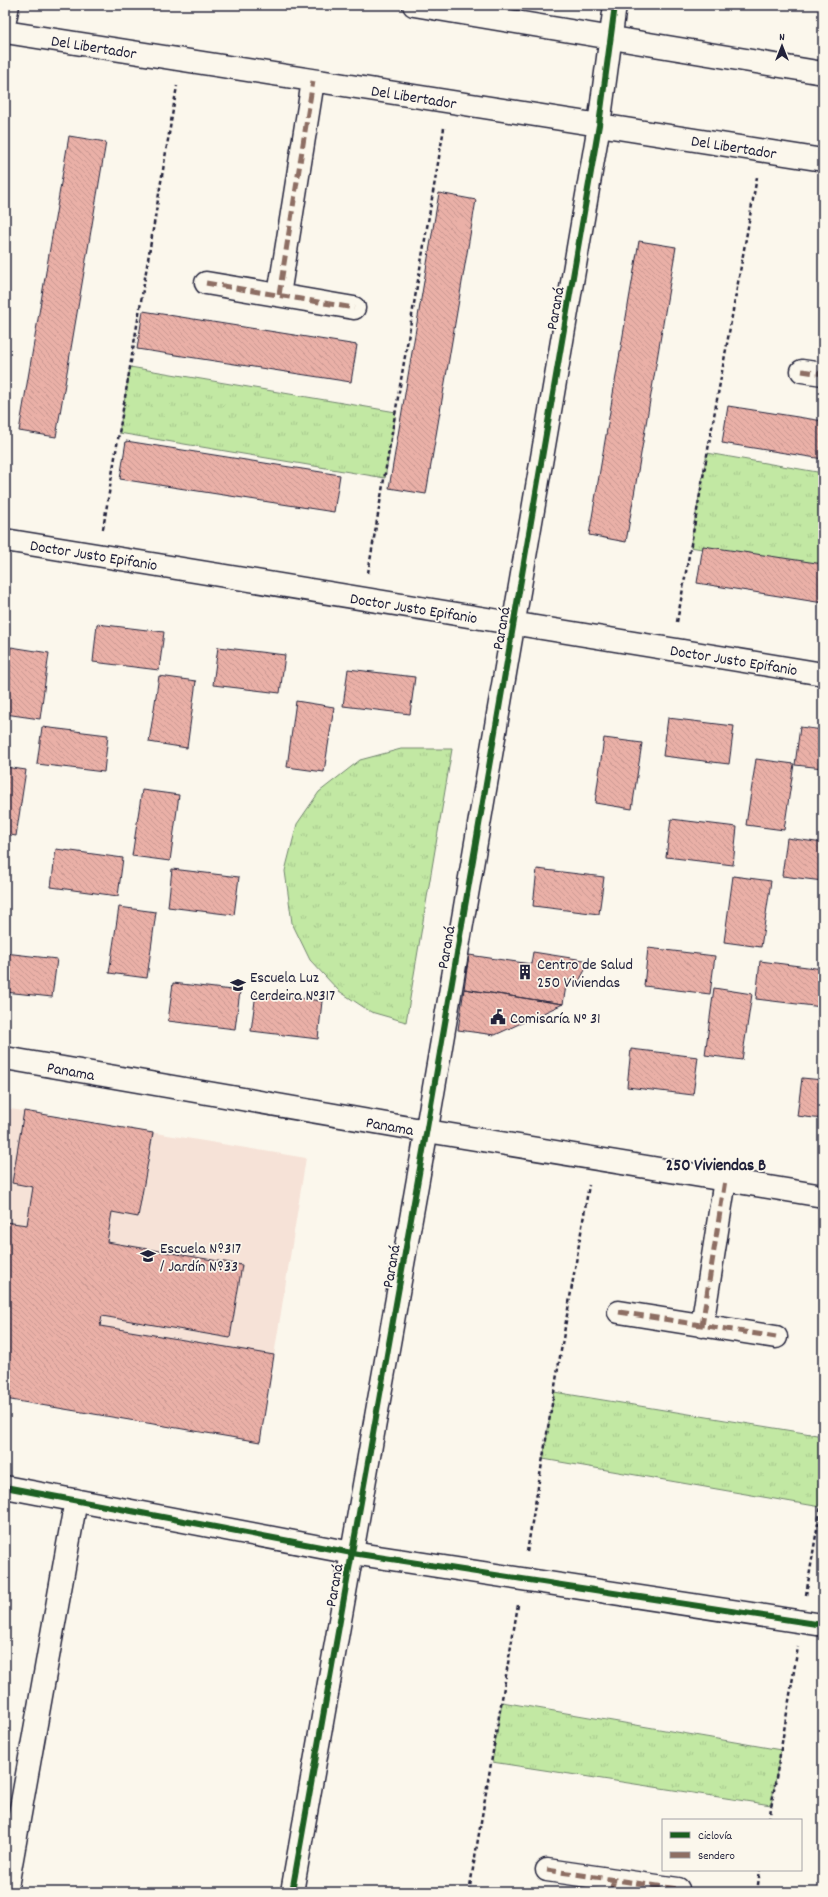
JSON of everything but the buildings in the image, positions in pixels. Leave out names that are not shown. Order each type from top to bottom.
[{"type":"street","points":[[5,20],[8,5]]},
{"type":"street","points":[[414,5],[610,39],[823,73]]},
{"type":"street","name":"Paraná","points":[[292,1892],[427,1131],[514,623],[599,125],[615,5]]},
{"type":"street","name":"Del Libertador","points":[[5,32],[823,160]]},
{"type":"street","points":[[279,295],[313,81]]},
{"type":"street","points":[[206,283],[354,308]]},
{"type":"street","name":"Doctor Justo Epifanio","points":[[5,540],[823,674]]},
{"type":"street","name":"Panama","points":[[5,1058],[427,1131],[823,1196]]},
{"type":"street","points":[[702,1326],[726,1180]]},
{"type":"street","points":[[619,1312],[776,1337]]},
{"type":"street","points":[[5,1487],[352,1554],[813,1623]]},
{"type":"street","points":[[6,1892],[76,1500]]},
{"type":"street","points":[[547,1870],[612,1886],[678,1889]]},
{"type":"path","points":[[99,555],[181,60]]},
{"type":"path","points":[[364,599],[449,102]]},
{"type":"path","points":[[672,649],[761,150]]},
{"type":"path","points":[[469,1892],[593,1158]]},
{"type":"path","points":[[768,1819],[813,1623],[823,1493]]},
{"type":"path","points":[[757,1892],[760,1871]]},
{"type":"shaded area","name":"Escuela Nº317 / Jardín Nº33","points":[[5,1108],[306,1158],[260,1442],[5,1399]]},
{"type":"green space","points":[[130,367],[396,412],[385,478],[119,433]]},
{"type":"green space","points":[[707,453],[823,473],[823,569],[690,547]]},
{"type":"green space","points":[[401,749],[452,749],[406,1022],[371,1012],[339,991],[310,960],[292,923],[285,871],[297,824],[319,792],[360,760]]},
{"type":"green space","points":[[554,1392],[823,1436],[823,1493],[821,1507],[543,1459]]},
{"type":"green space","points":[[502,1702],[781,1750],[771,1805],[492,1762]]},
{"type":"marked path","points":[[279,295],[313,81]]},
{"type":"marked path","points":[[206,283],[354,308]]},
{"type":"marked path","points":[[802,371],[823,374]]},
{"type":"marked path","points":[[702,1326],[725,1180]]},
{"type":"marked path","points":[[619,1312],[776,1337]]},
{"type":"marked path","points":[[547,1870],[678,1889]]},
{"type":"marked path","points":[[611,1892],[614,1879]]},
{"type":"cycle path","points":[[292,1892],[426,1134],[599,125],[615,5]]},
{"type":"cycle path","points":[[5,1487],[352,1553],[823,1625]]},
{"type":"place","name":"Centro de Salud 250 Viviendas","points":[[525,972]]},
{"type":"place","name":"Escuela Luz Cerdeira N°317","points":[[238,985]]},
{"type":"place","name":"Comisaría N° 31","points":[[498,1017]]},
{"type":"place","name":"Escuela Nº317 / Jardín Nº33","points":[[148,1256]]},
{"type":"district","name":"250 Viviendas B","points":[[716,1164]]}]
